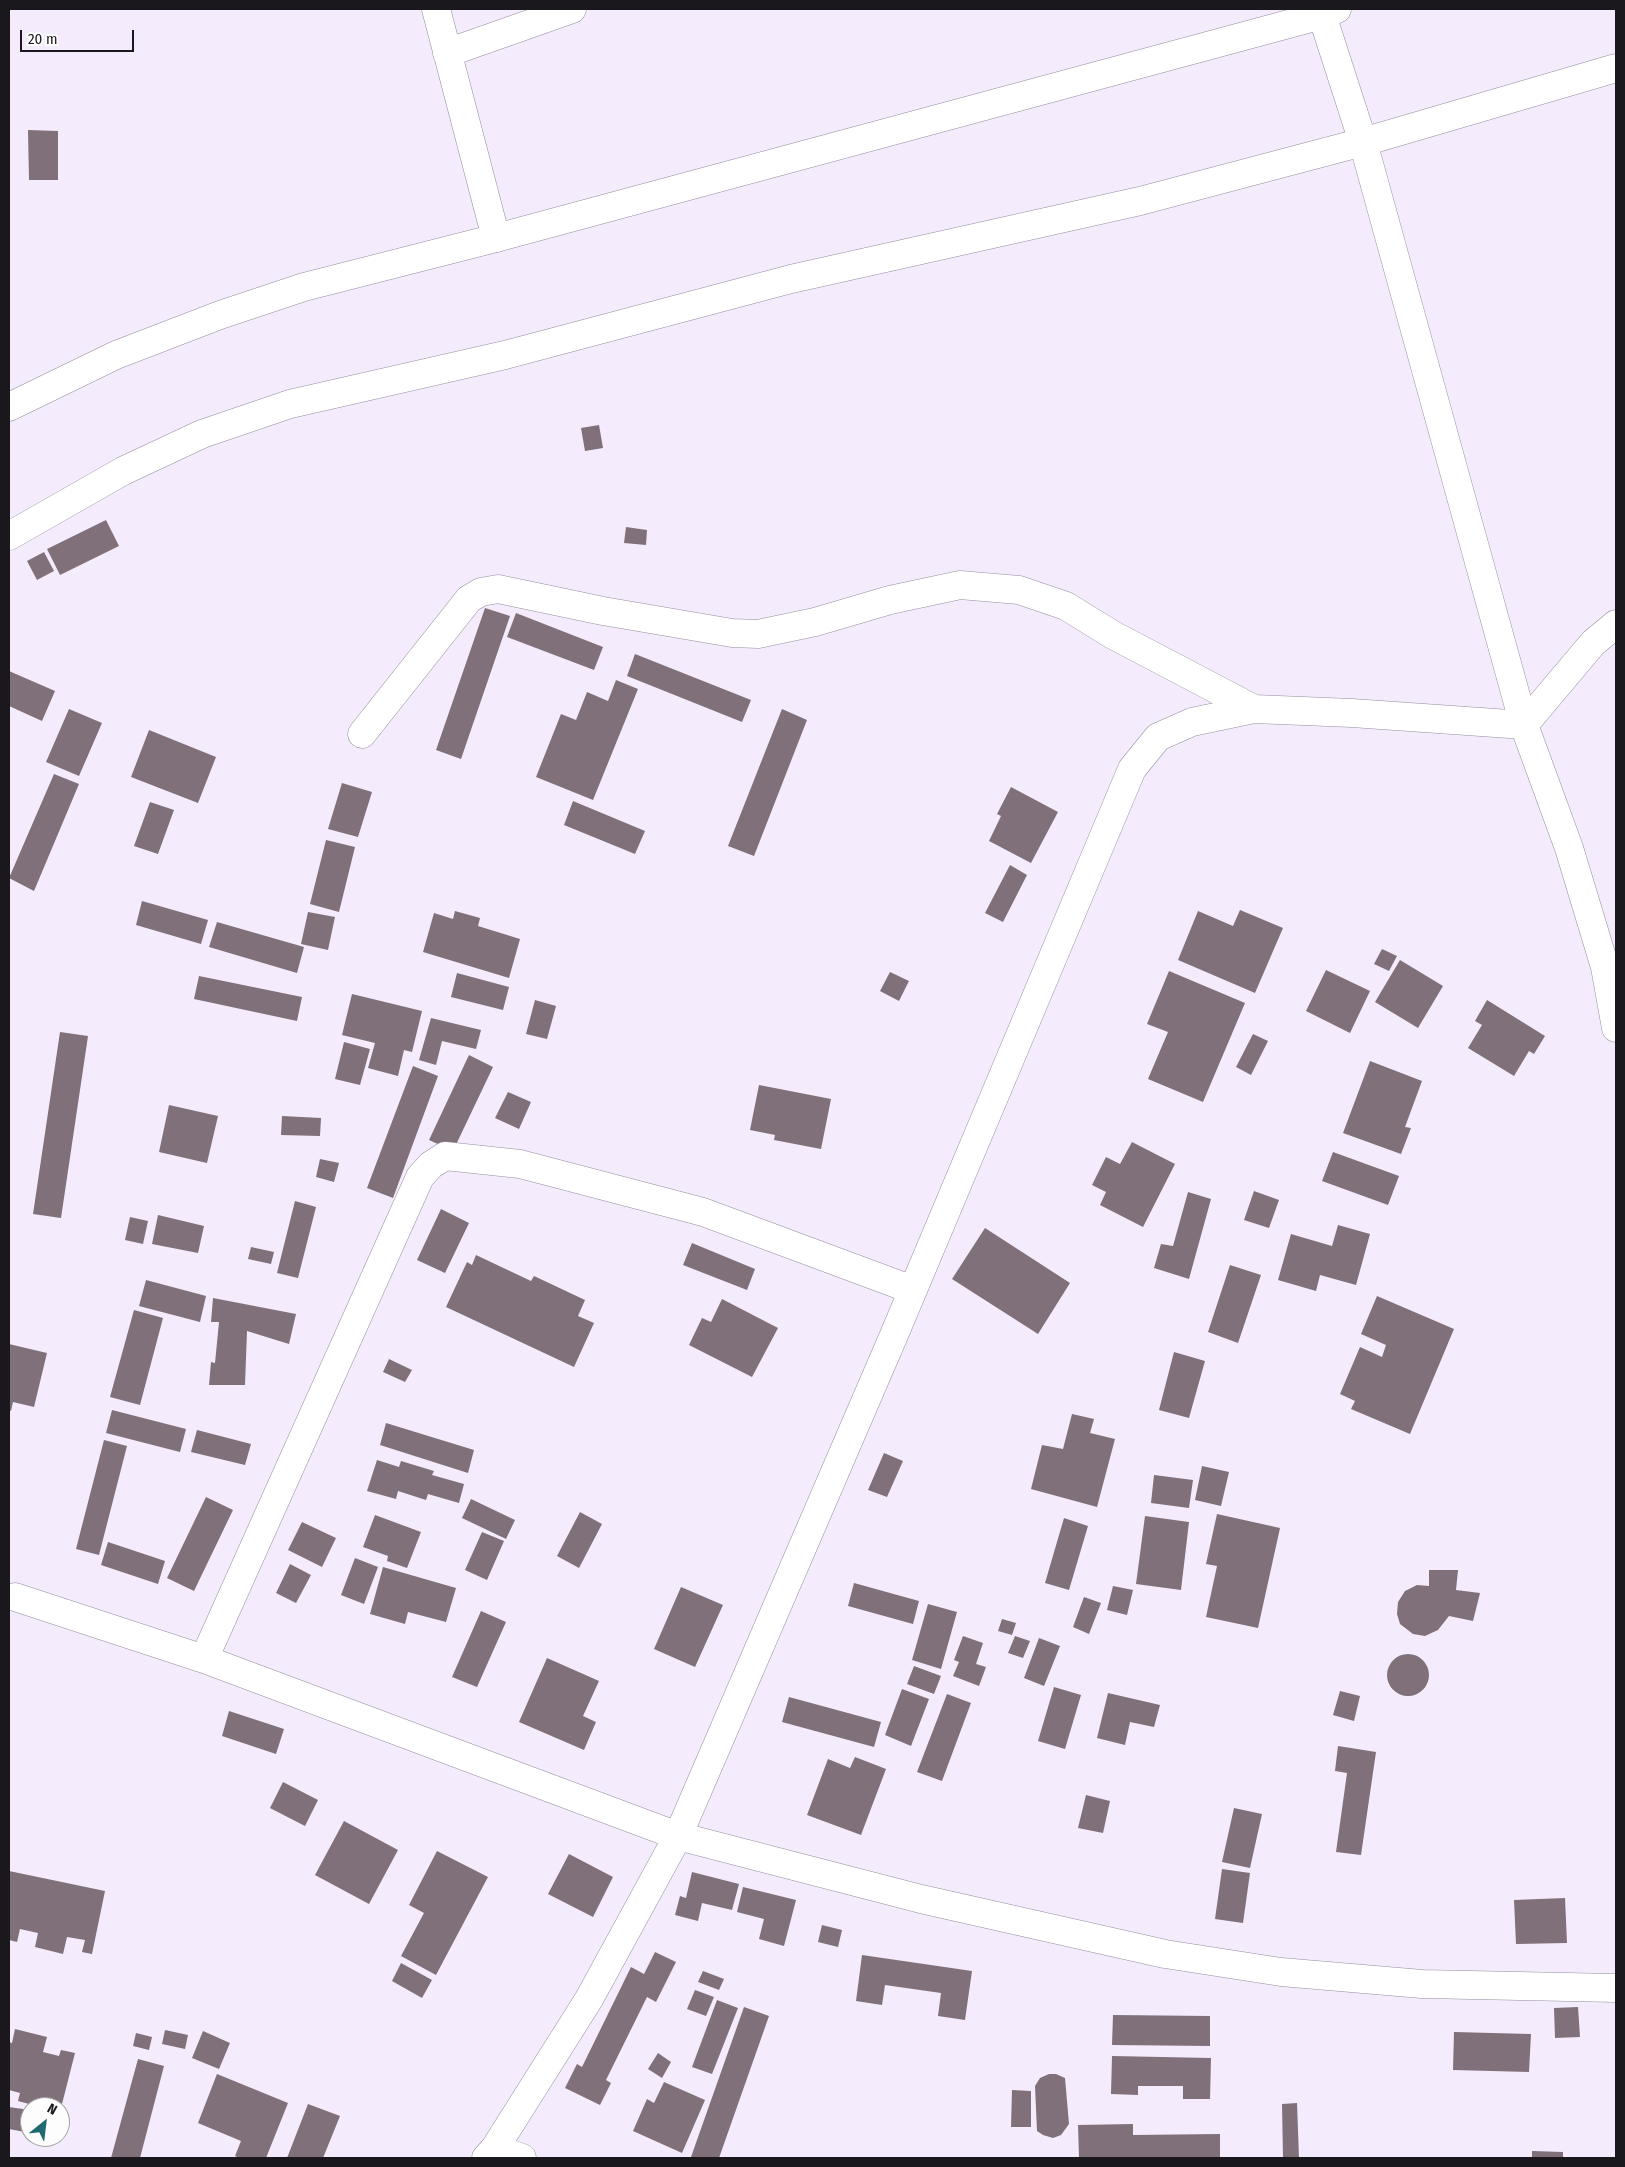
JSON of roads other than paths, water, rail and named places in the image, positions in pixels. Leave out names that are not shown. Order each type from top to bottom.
[{"type":"street","points":[[436,9],[496,238]]},
{"type":"street","points":[[447,53],[572,9]]},
{"type":"street","points":[[9,407],[116,355],[220,315],[304,287],[496,238],[1329,12],[1524,725],[1611,968],[1616,1028]]},
{"type":"street","points":[[9,536],[123,471],[202,434],[290,404],[505,355],[791,279],[1140,201],[1363,142],[1616,68]]},
{"type":"street","points":[[362,734],[469,599],[481,592],[498,589],[603,611],[732,633],[758,634],[816,622],[890,600],[960,585],[1019,590],[1066,606],[1113,635],[1254,709]]},
{"type":"street","points":[[522,2158],[491,2153],[589,1999],[678,1836],[913,1290],[1132,769],[1158,737],[1192,722],[1254,709],[1352,712],[1524,725],[1605,647],[1616,624]]},
{"type":"street","points":[[204,1660],[420,1176],[431,1165],[445,1156],[520,1164],[703,1212],[913,1290]]},
{"type":"street","points":[[14,1597],[204,1660],[678,1836],[921,1899],[1165,1954],[1281,1972],[1422,1984],[1616,1988]]}]
